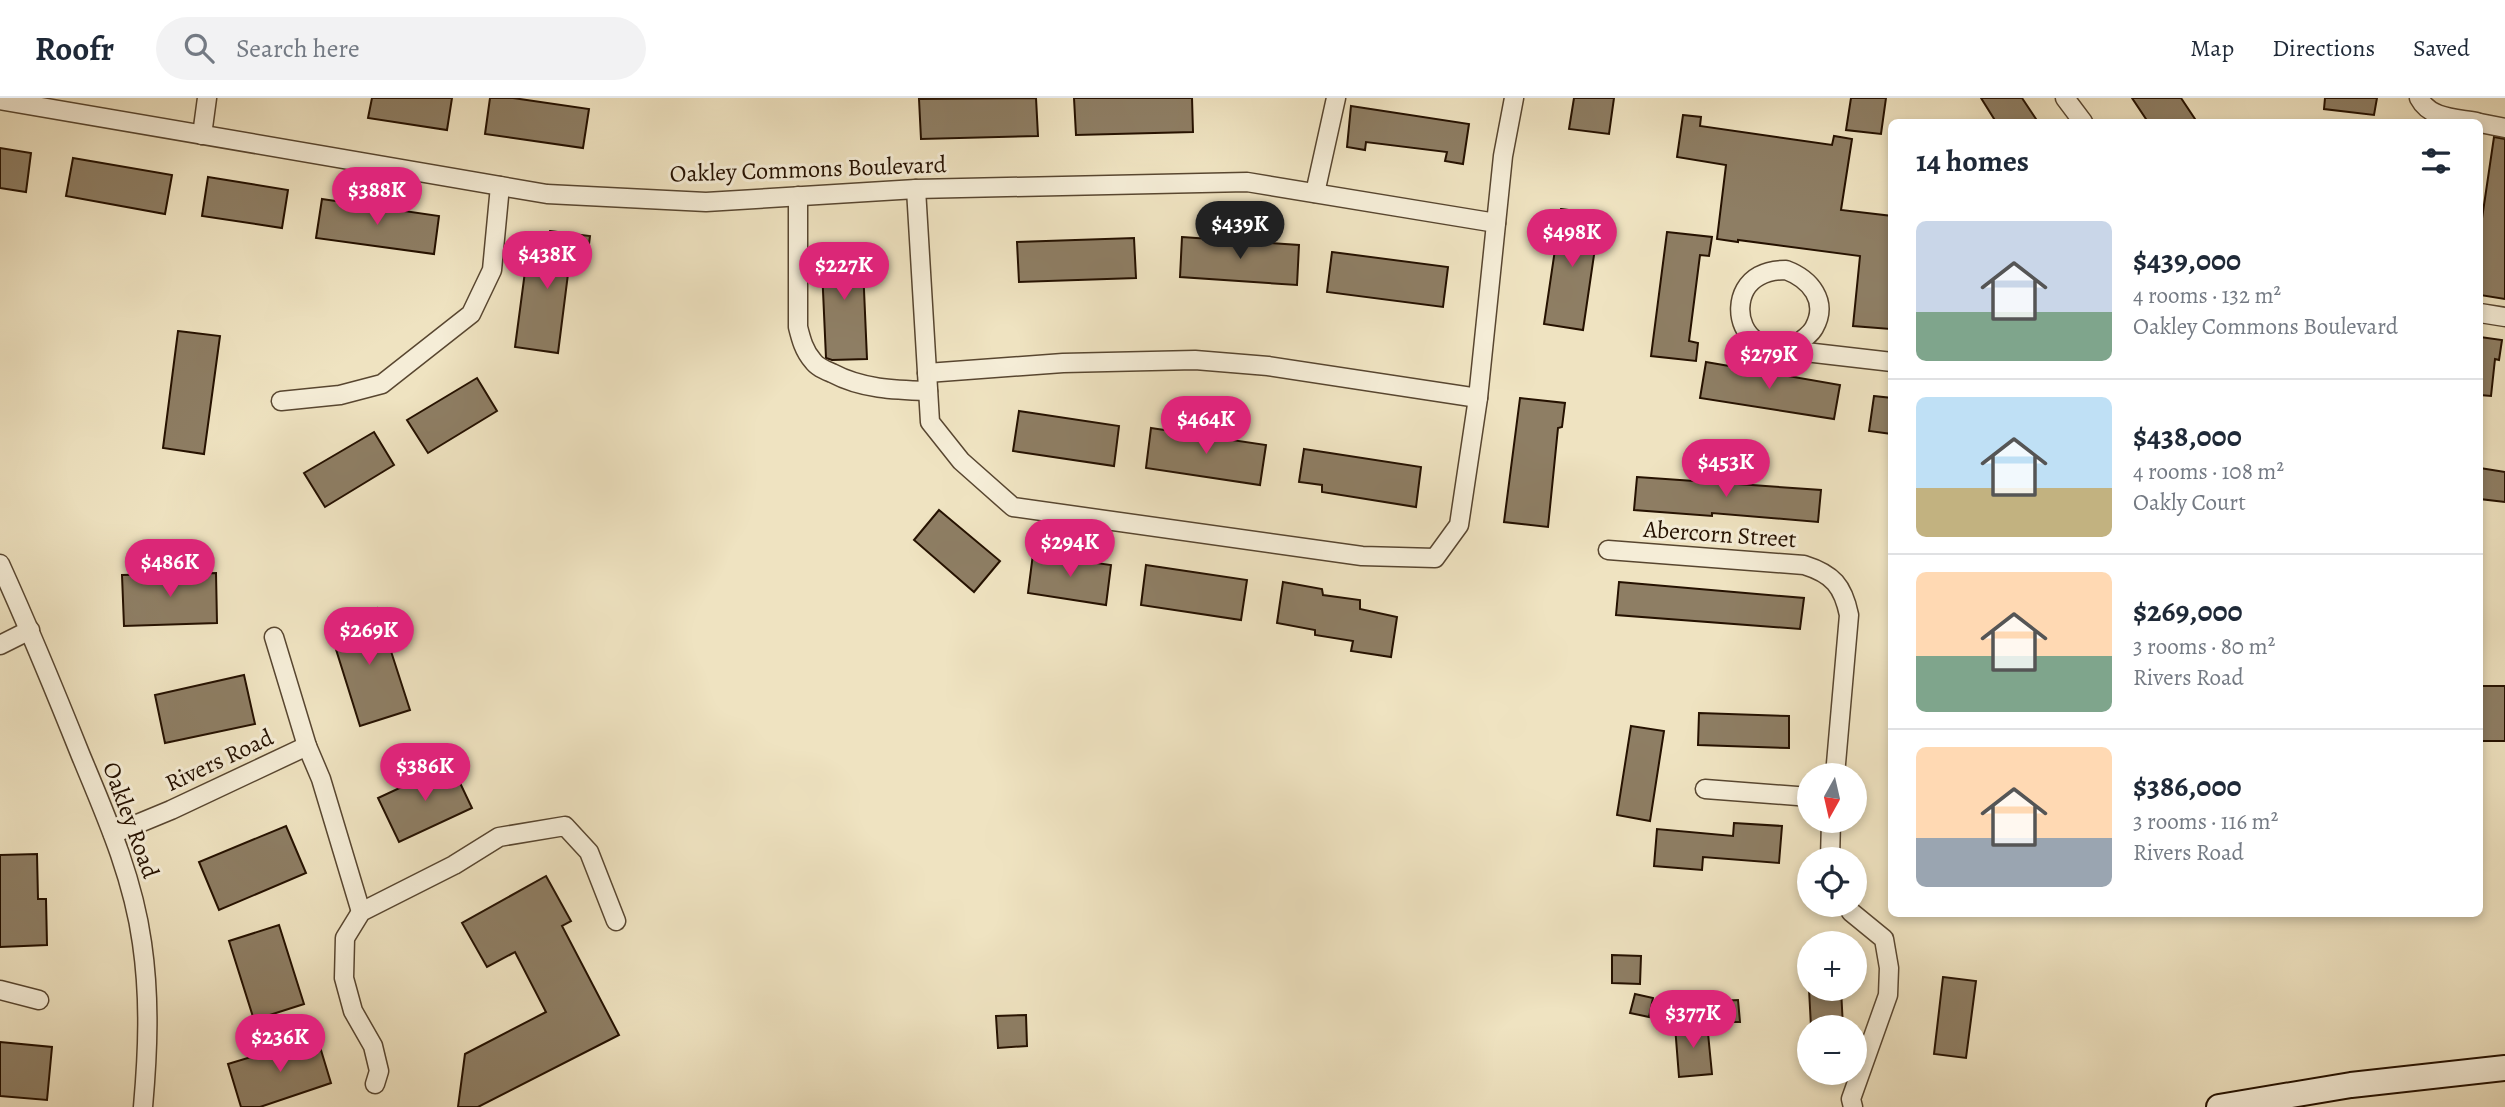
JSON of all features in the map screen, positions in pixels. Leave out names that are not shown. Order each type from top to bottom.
[{"type":"street","points":[[202,135],[207,98]]},
{"type":"street","points":[[1315,193],[1336,98]]},
{"type":"street","points":[[916,189],[930,422],[961,461],[1013,506],[1362,556],[1435,558],[1458,525],[1478,398],[1503,156],[1514,98]]},
{"type":"street","points":[[2065,98],[2081,119]]},
{"type":"street","points":[[2419,98],[2424,108],[2435,114],[2459,119]]},
{"type":"street","name":"Oakley Commons Boulevard","points":[[0,100],[547,194],[706,202],[916,189],[1247,182],[1496,223]]},
{"type":"street","points":[[2483,124],[2505,128]]},
{"type":"street","points":[[281,401],[341,395],[382,384],[471,314],[492,270],[500,186]]},
{"type":"street","points":[[798,196],[798,327],[803,346],[815,364],[837,376],[864,385],[886,389],[1063,363],[1195,360],[1268,366],[1478,398]]},
{"type":"street","points":[[1788,350],[1813,330],[1818,316],[1818,300],[1812,286],[1801,276],[1786,270],[1771,271],[1756,277],[1746,288],[1740,303],[1740,318],[1746,332],[1758,343],[1788,350],[1888,362]]},
{"type":"street","points":[[2483,313],[2505,317]]},
{"type":"street","name":"Abercorn Street","points":[[1608,550],[1804,565],[1821,570],[1835,580],[1845,596],[1849,615],[1836,763]]},
{"type":"street","name":"Oakley Road","points":[[0,565],[30,630],[113,834],[130,888],[142,940],[148,991],[149,1046],[143,1107]]},
{"type":"street","points":[[0,645],[30,630]]},
{"type":"street","points":[[274,637],[361,912]]},
{"type":"street","name":"Rivers Road","points":[[113,834],[171,810],[307,746]]},
{"type":"street","points":[[1705,789],[1797,796]]},
{"type":"street","points":[[375,1084],[379,1071],[373,1046],[352,1011],[344,978],[345,938],[361,912],[454,865],[499,837],[565,826],[589,852],[616,921]]},
{"type":"street","points":[[1853,1107],[1851,1099],[1888,995],[1889,968],[1884,939],[1857,917]]},
{"type":"street","points":[[0,990],[39,1000]]},
{"type":"street","points":[[2219,1107],[2351,1085],[2505,1068]]},
{"type":"building","points":[[372,98],[452,98],[447,130],[368,118]]},
{"type":"building","points":[[490,98],[513,98],[589,109],[583,148],[485,134]]},
{"type":"building","points":[[1036,98],[1038,136],[921,139],[919,99]]},
{"type":"building","points":[[1074,98],[1192,98],[1193,132],[1076,135]]},
{"type":"building","points":[[1574,98],[1614,98],[1609,134],[1569,129]]},
{"type":"building","points":[[1851,98],[1886,98],[1881,134],[1846,130]]},
{"type":"building","points":[[1981,98],[2022,98],[2036,119],[1994,119]]},
{"type":"building","points":[[2132,98],[2181,98],[2195,119],[2146,119]]},
{"type":"building","points":[[2325,98],[2377,98],[2374,115],[2324,109]]},
{"type":"building","points":[[1351,106],[1469,124],[1463,164],[1445,161],[1447,152],[1366,142],[1365,150],[1347,147]]},
{"type":"building","points":[[1683,115],[1701,117],[1700,126],[1832,145],[1834,136],[1852,139],[1841,210],[1888,216],[1888,329],[1853,326],[1860,256],[1717,239],[1726,165],[1677,157]]},
{"type":"building","points":[[2494,137],[2505,139],[2505,299],[2483,295],[2483,212]]},
{"type":"building","points":[[0,148],[31,153],[26,192],[0,188]]},
{"type":"building","points":[[73,158],[172,175],[165,214],[66,196]]},
{"type":"building","points":[[208,177],[288,190],[282,228],[202,216]]},
{"type":"building","points":[[322,199],[439,216],[434,254],[316,238]]},
{"type":"building","points":[[1561,209],[1600,214],[1583,330],[1544,324]]},
{"type":"building","points":[[550,231],[590,236],[587,260],[570,258],[558,353],[515,347],[528,249],[547,251]]},
{"type":"building","points":[[1667,232],[1712,237],[1709,256],[1700,255],[1689,341],[1698,343],[1696,361],[1651,356]]},
{"type":"building","points":[[1182,237],[1299,245],[1297,285],[1180,277]]},
{"type":"building","points":[[1134,238],[1136,278],[1019,282],[1017,242]]},
{"type":"building","points":[[862,244],[867,359],[832,360],[826,358],[821,246]]},
{"type":"building","points":[[1332,252],[1448,267],[1443,307],[1327,292]]},
{"type":"building","points":[[178,331],[220,336],[204,454],[163,448]]},
{"type":"building","points":[[2483,337],[2502,340],[2499,360],[2495,359],[2491,396],[2483,395]]},
{"type":"building","points":[[1706,362],[1840,385],[1834,419],[1700,398]]},
{"type":"building","points":[[477,378],[497,411],[428,453],[407,420]]},
{"type":"building","points":[[1874,396],[1888,398],[1888,433],[1869,431]]},
{"type":"building","points":[[1520,398],[1565,403],[1562,427],[1558,428],[1548,527],[1504,522]]},
{"type":"building","points":[[1019,411],[1119,426],[1114,466],[1013,451]]},
{"type":"building","points":[[1151,428],[1266,445],[1260,485],[1146,468]]},
{"type":"building","points":[[374,432],[394,465],[325,507],[304,473]]},
{"type":"building","points":[[1304,449],[1421,467],[1416,507],[1322,492],[1322,485],[1299,482]]},
{"type":"building","points":[[2483,468],[2505,472],[2505,502],[2483,499]]},
{"type":"building","points":[[1637,477],[1821,490],[1818,522],[1634,510]]},
{"type":"building","points":[[939,510],[1000,561],[974,592],[914,540]]},
{"type":"building","points":[[1033,554],[1111,565],[1106,605],[1028,593]]},
{"type":"building","points":[[1146,565],[1247,580],[1241,620],[1141,605]]},
{"type":"building","points":[[216,573],[217,623],[124,626],[122,575]]},
{"type":"building","points":[[1283,582],[1322,589],[1323,595],[1360,600],[1360,609],[1397,617],[1391,657],[1351,651],[1353,641],[1315,635],[1315,630],[1277,623]]},
{"type":"building","points":[[1619,582],[1804,598],[1800,629],[1616,615]]},
{"type":"building","points":[[377,608],[410,710],[360,726],[328,624]]},
{"type":"building","points":[[244,675],[255,724],[165,743],[155,695]]},
{"type":"building","points":[[2483,686],[2505,686],[2505,741],[2483,741]]},
{"type":"building","points":[[1699,713],[1789,716],[1789,748],[1698,745]]},
{"type":"building","points":[[1631,726],[1664,731],[1650,821],[1617,815]]},
{"type":"building","points":[[451,764],[472,808],[399,842],[378,798]]},
{"type":"building","points":[[1734,823],[1782,826],[1779,863],[1703,857],[1702,870],[1654,866],[1657,829],[1733,836]]},
{"type":"building","points":[[286,826],[306,873],[219,910],[199,862]]},
{"type":"building","points":[[37,854],[38,899],[46,899],[47,945],[0,947],[0,855]]},
{"type":"building","points":[[546,876],[571,921],[562,926],[619,1035],[478,1107],[458,1107],[465,1054],[546,1012],[515,952],[487,967],[462,923]]},
{"type":"building","points":[[279,925],[304,1004],[254,1020],[229,941]]},
{"type":"building","points":[[1612,955],[1641,956],[1640,984],[1612,983]]},
{"type":"building","points":[[1943,977],[1976,981],[1966,1058],[1934,1054]]},
{"type":"building","points":[[1635,994],[1653,998],[1649,1017],[1630,1013]]},
{"type":"building","points":[[1738,1000],[1740,1022],[1718,1022],[1716,1001]]},
{"type":"building","points":[[1810,1001],[1842,1001],[1842,1015],[1810,1015]]},
{"type":"building","points":[[1026,1015],[1027,1046],[998,1048],[996,1016]]},
{"type":"building","points":[[1707,1023],[1712,1074],[1679,1077],[1675,1026]]},
{"type":"building","points":[[317,1037],[331,1083],[260,1107],[241,1107],[228,1064]]},
{"type":"building","points":[[0,1042],[52,1047],[47,1100],[0,1096]]}]
